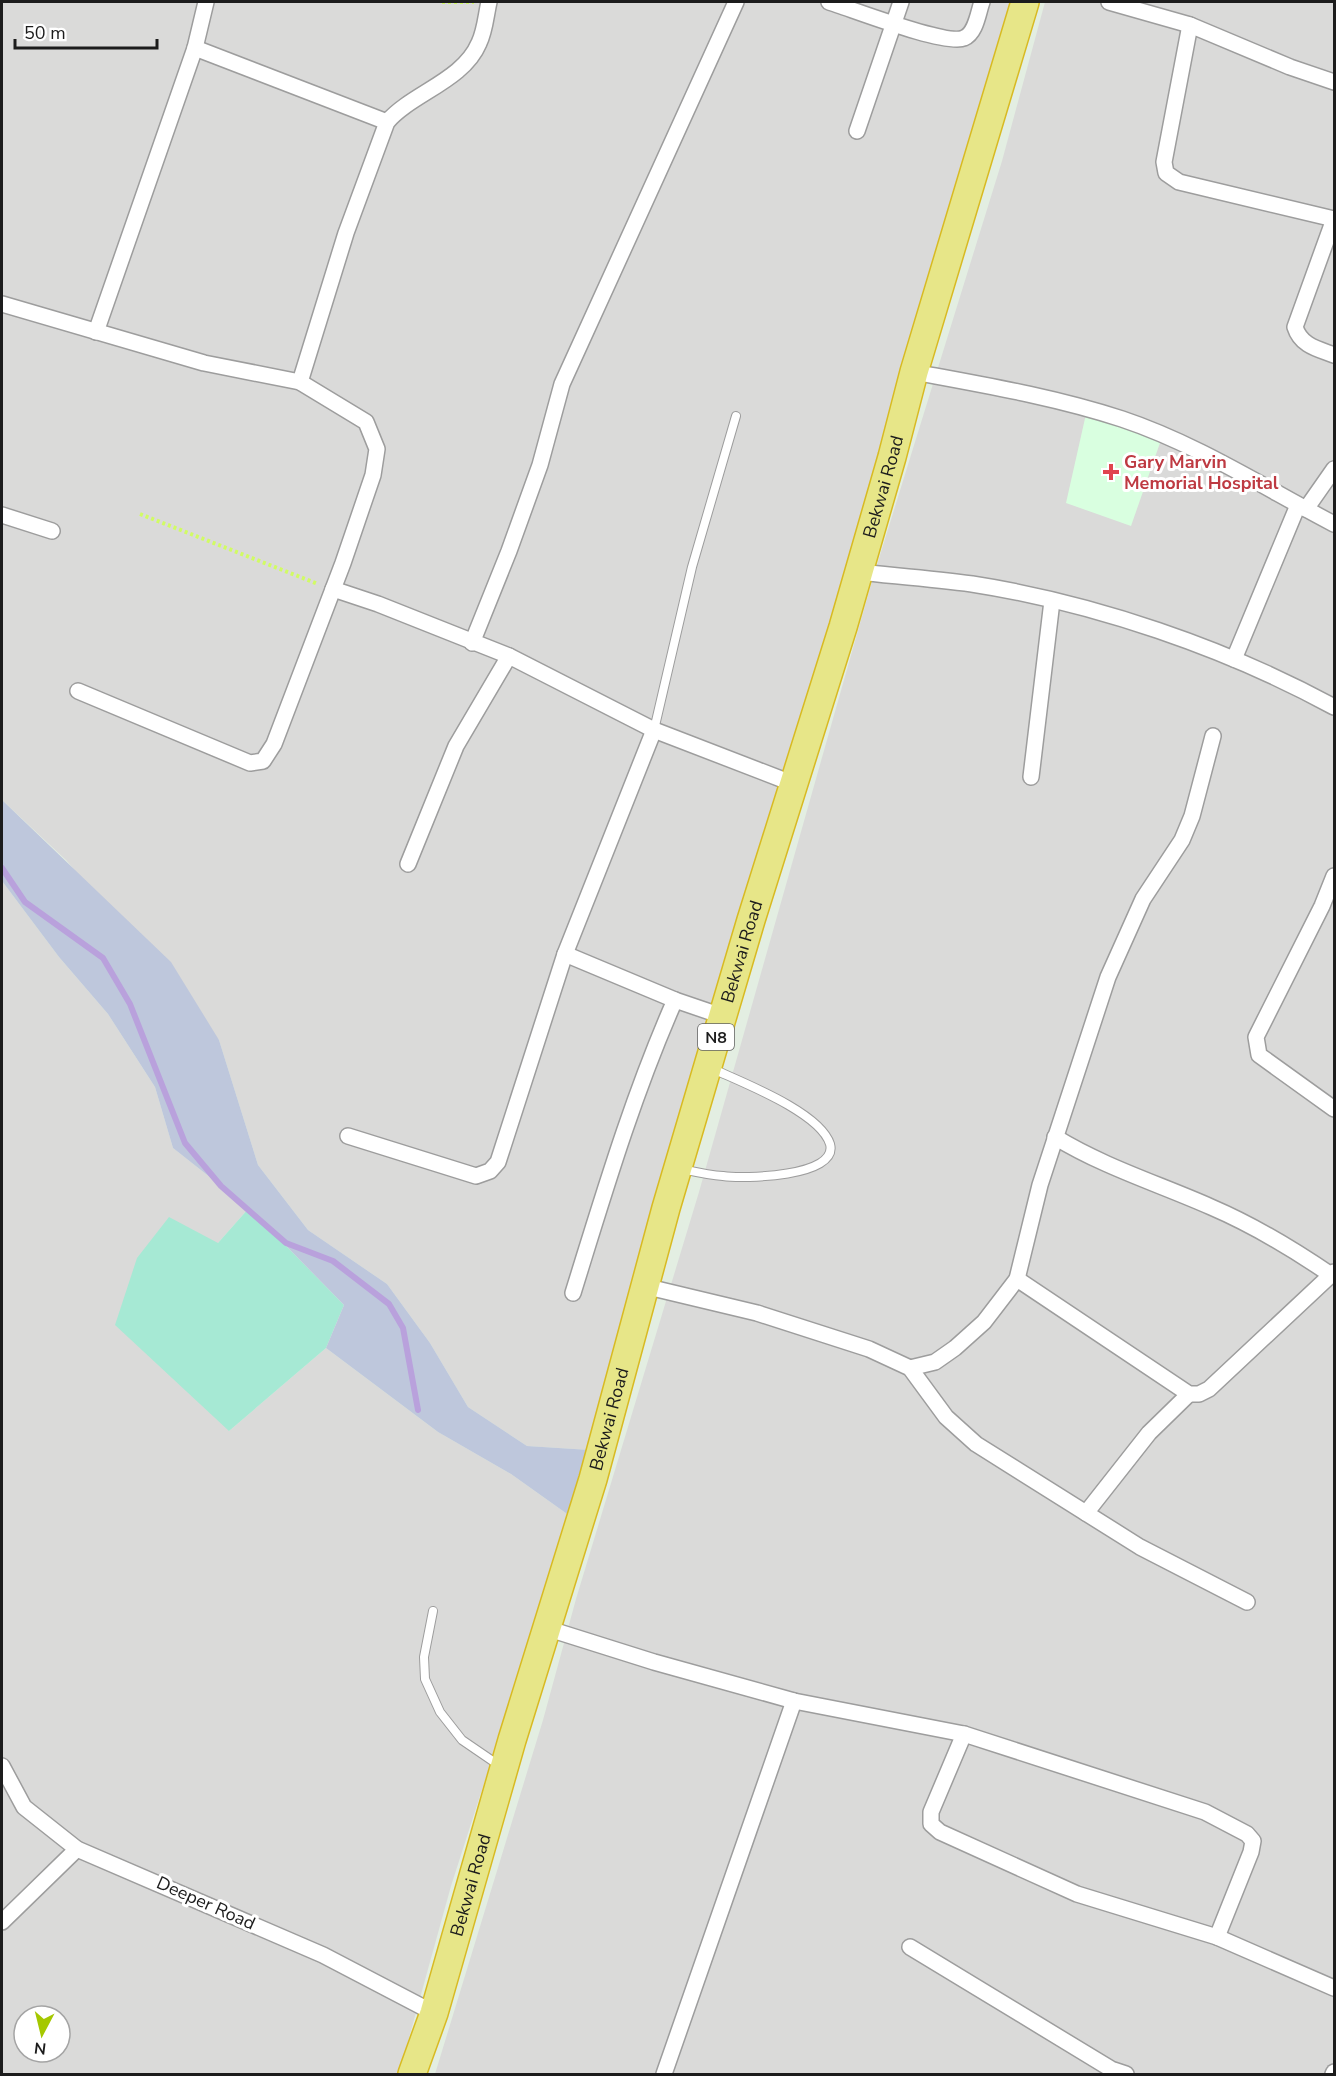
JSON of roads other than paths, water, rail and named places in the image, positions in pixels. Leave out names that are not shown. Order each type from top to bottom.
[{"type":"highway","name":"Bekwai Road","points":[[412,2074],[434,2013],[504,1768],[593,1479],[644,1286],[722,1016],[858,572],[914,372],[1025,2]]},
{"type":"street","points":[[96,332],[195,48],[206,2]]},
{"type":"street","points":[[300,382],[346,233],[387,122],[398,109],[466,63],[479,43],[489,2]]},
{"type":"street","points":[[472,643],[540,465],[562,384],[736,2]]},
{"type":"street","points":[[829,2],[893,24],[950,39],[963,39],[972,33],[982,2]]},
{"type":"street","points":[[857,131],[901,2]]},
{"type":"street","points":[[1109,2],[1190,26],[1290,67],[1335,82]]},
{"type":"street","points":[[1190,26],[1164,162],[1166,173],[1179,182],[1334,219],[1295,327],[1298,337],[1310,346],[1335,355]]},
{"type":"street","points":[[195,48],[387,122]]},
{"type":"street","points":[[2,304],[204,363],[300,382],[366,423],[377,449],[373,475],[333,589],[274,744],[263,761],[250,763],[78,691]]},
{"type":"street","points":[[914,372],[1042,397],[1123,420],[1199,451],[1335,524]]},
{"type":"street","points":[[1234,659],[1302,507],[1335,469]]},
{"type":"street","points":[[2,516],[52,531]]},
{"type":"street","points":[[858,572],[972,584],[1052,601],[1107,616],[1234,659],[1335,707]]},
{"type":"street","points":[[333,589],[378,604],[508,656],[654,730],[794,784]]},
{"type":"street","points":[[1030,777],[1052,601]]},
{"type":"street","points":[[408,864],[456,746],[508,656]]},
{"type":"street","points":[[348,1136],[476,1176],[490,1171],[498,1162],[565,954],[654,730]]},
{"type":"street","points":[[910,1368],[935,1362],[955,1348],[990,1316],[1017,1280],[1055,1137],[1107,977],[1143,899],[1182,840],[1192,816],[1213,736]]},
{"type":"street","points":[[1335,876],[1328,910],[1256,1037],[1258,1055],[1335,1109]]},
{"type":"street","points":[[565,954],[675,1000],[722,1016]]},
{"type":"street","points":[[573,1293],[626,1122],[646,1066],[675,1000]]},
{"type":"street","points":[[1017,1280],[1189,1394],[1199,1394],[1209,1389],[1333,1274],[1213,1207],[1108,1165],[1055,1137]]},
{"type":"street","points":[[644,1286],[757,1313],[869,1349],[910,1368],[946,1417],[976,1444],[1140,1546],[1246,1602]]},
{"type":"street","points":[[1086,1513],[1149,1433],[1189,1394]]},
{"type":"street","points":[[546,1628],[654,1662],[794,1701],[963,1734],[1205,1812],[1247,1834],[1253,1841],[1251,1852],[1217,1937]]},
{"type":"street","points":[[664,2074],[794,1701]]},
{"type":"street","points":[[963,1734],[931,1812],[931,1824],[940,1832],[1077,1894],[1217,1937],[1335,1988]]},
{"type":"street","name":"Deeper Road","points":[[2,1766],[24,1807],[78,1849],[323,1955],[434,2013]]},
{"type":"street","points":[[2,1922],[78,1849]]},
{"type":"street","points":[[910,1947],[1111,2069],[1126,2074]]},
{"type":"lane","points":[[654,730],[692,567],[736,416]]},
{"type":"lane","points":[[678,1169],[725,1177],[783,1174],[814,1169],[828,1156],[831,1147],[827,1138],[811,1122],[783,1101],[708,1067]]},
{"type":"lane","points":[[433,1611],[424,1657],[425,1679],[440,1712],[462,1740],[504,1768]]},
{"type":"waterway","points":[[2,868],[25,902],[103,958],[130,1004],[185,1143],[221,1186],[286,1243],[333,1261],[389,1304],[403,1328],[418,1410]]},
{"type":"place","name":"Gary Marvin Memorial Hospital","points":[[1111,472]]}]
